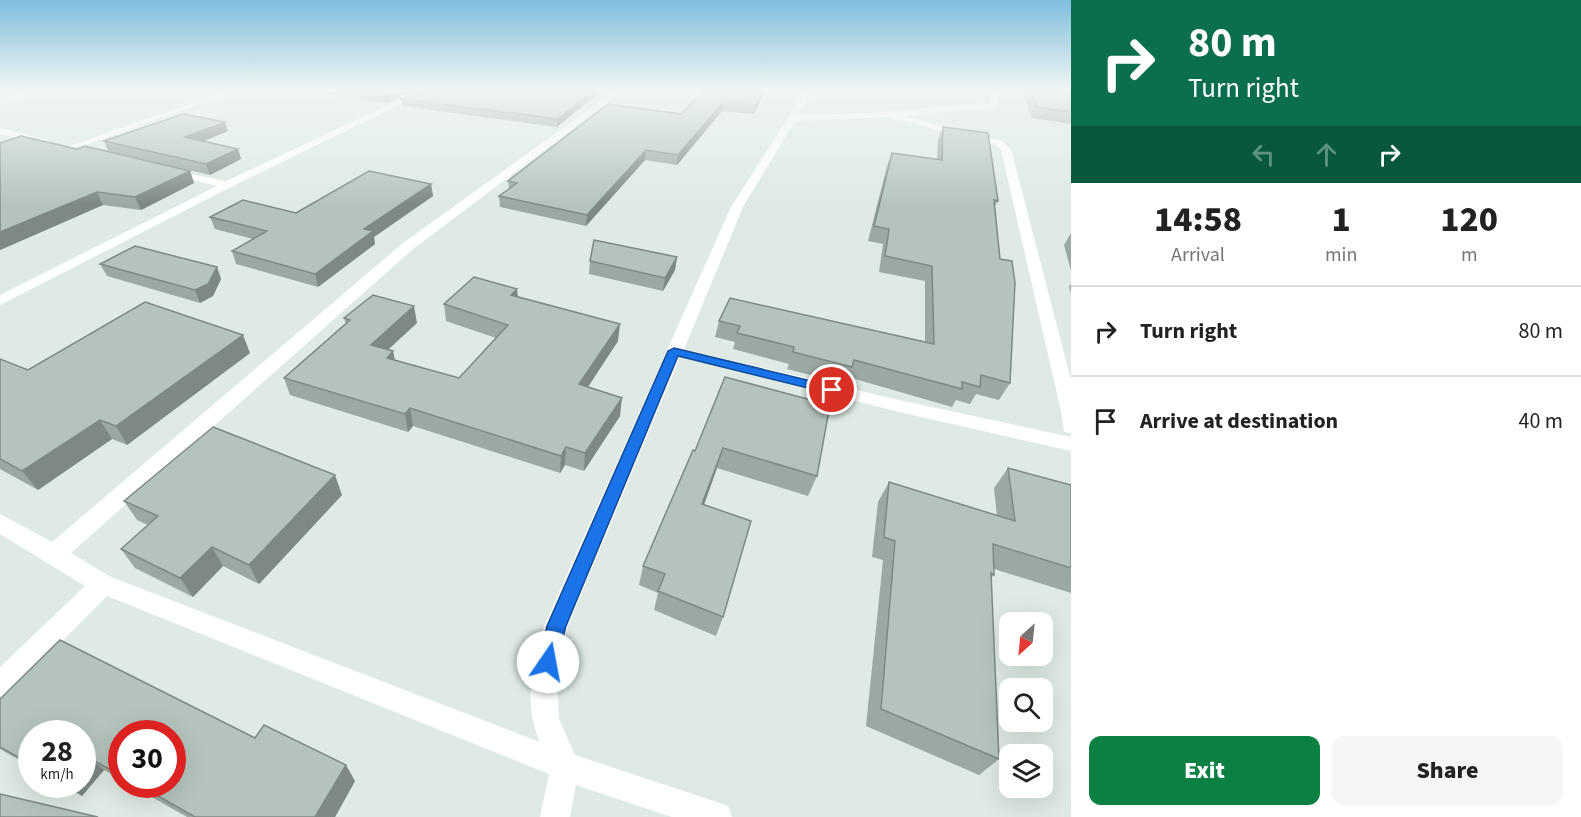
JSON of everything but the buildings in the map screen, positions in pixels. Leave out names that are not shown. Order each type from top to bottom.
[{"type":"street","points":[[69,147],[121,129]]},
{"type":"street","points":[[0,301],[227,185],[344,129]]},
{"type":"street","points":[[53,555],[408,246],[567,129]]},
{"type":"street","points":[[555,817],[565,766],[544,720],[544,680],[556,626],[737,207],[785,129]]},
{"type":"street","points":[[943,129],[999,144],[1006,150],[1070,411],[1071,427]]},
{"type":"street","points":[[0,131],[91,153]]},
{"type":"street","points":[[159,169],[227,185]]},
{"type":"street","points":[[674,351],[899,406],[1071,444]]},
{"type":"street","points":[[0,523],[103,584],[565,766],[717,817]]},
{"type":"street","points":[[0,686],[103,584]]},
{"type":"route","points":[[548,662],[556,626],[674,351],[832,390]]}]
